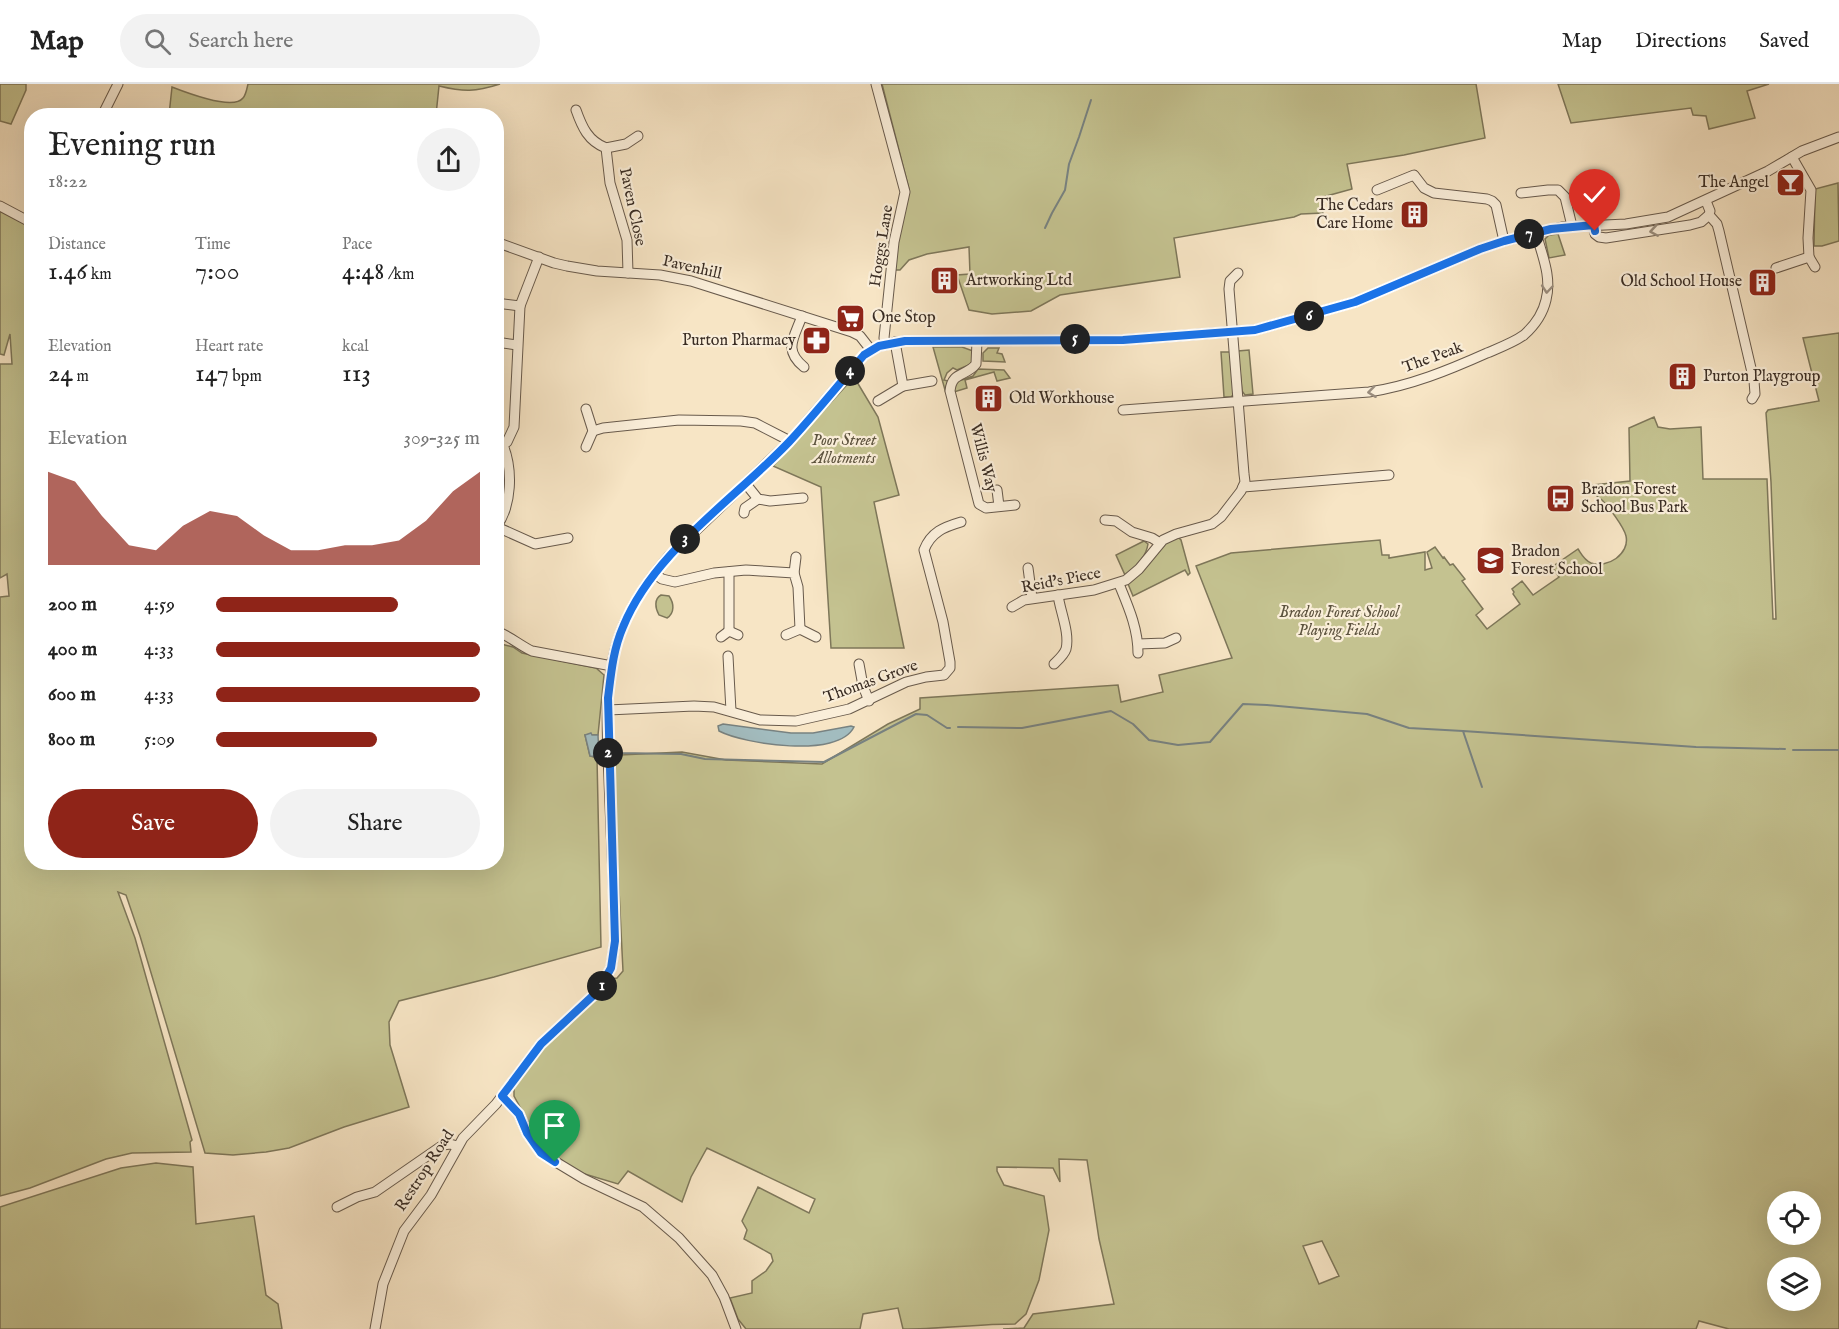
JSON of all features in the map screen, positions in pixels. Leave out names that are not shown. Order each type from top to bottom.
[{"type":"street","points":[[106,108],[118,84]]},
{"type":"street","name":"Hoggs Lane","points":[[876,84],[905,192],[894,242],[884,338],[890,343],[903,386]]},
{"type":"street","name":"Paven Close","points":[[576,110],[584,131],[606,148],[626,144],[638,136]]},
{"type":"street","points":[[871,350],[890,343],[1123,340],[1255,330],[1355,302],[1480,249],[1536,232],[1572,226],[1626,224],[1674,216],[1792,157],[1839,137]]},
{"type":"street","name":"Paven Close","points":[[606,148],[610,183],[628,246],[628,273]]},
{"type":"street","points":[[1792,157],[1811,190],[1808,238],[1809,257],[1815,267]]},
{"type":"street","points":[[1377,190],[1414,175],[1424,188],[1434,193],[1487,199],[1496,205],[1504,241]]},
{"type":"street","points":[[1521,193],[1558,190],[1565,197],[1572,226]]},
{"type":"street","points":[[1706,201],[1710,211],[1709,215],[1717,224],[1719,231],[1755,385],[1755,394],[1752,399]]},
{"type":"street","points":[[0,206],[24,219]]},
{"type":"street","points":[[1594,225],[1595,234],[1606,238],[1690,225],[1701,222],[1709,215]]},
{"type":"street","name":"The Peak","points":[[1238,402],[1385,390],[1422,380],[1518,339],[1540,316],[1547,295],[1547,272],[1536,232]]},
{"type":"street","name":"Pavenhill","points":[[504,245],[554,263],[582,269],[660,275],[691,281],[857,334],[871,350]]},
{"type":"street","points":[[504,443],[510,437],[513,427],[520,306],[539,257]]},
{"type":"street","points":[[1776,268],[1809,257]]},
{"type":"street","points":[[1238,273],[1227,277],[1244,474],[1243,487],[1389,475]]},
{"type":"street","points":[[504,304],[520,306]]},
{"type":"street","points":[[791,371],[801,365],[791,350],[801,316]]},
{"type":"street","name":"Willis Way","points":[[978,341],[976,364],[970,371],[956,376],[950,392],[980,504],[986,508],[1014,505]]},
{"type":"street","points":[[504,343],[517,345]]},
{"type":"street","name":"Restrop Road","points":[[375,1329],[383,1284],[397,1244],[431,1195],[457,1146],[502,1096],[541,1044],[598,991],[611,968],[615,941],[608,710],[612,666],[623,626],[629,614],[655,574],[681,543],[790,441],[864,355],[871,350]]},
{"type":"street","points":[[878,401],[903,386],[932,381]]},
{"type":"street","points":[[1123,410],[1238,402]]},
{"type":"street","points":[[586,409],[593,430],[586,447]]},
{"type":"street","points":[[593,430],[679,420],[741,421],[755,423],[790,441]]},
{"type":"street","points":[[504,452],[508,458],[509,489],[504,510]]},
{"type":"street","points":[[746,484],[758,499],[770,501],[803,498]]},
{"type":"street","name":"Reid's Piece","points":[[1012,607],[1032,598],[1094,590],[1119,584],[1135,573],[1166,538],[1212,524],[1225,513],[1243,487]]},
{"type":"street","name":"Willis Way","points":[[997,490],[999,507]]},
{"type":"street","points":[[744,513],[745,508],[758,499]]},
{"type":"street","points":[[1105,520],[1116,521],[1132,532],[1160,543]]},
{"type":"street","name":"Thomas Grove","points":[[608,710],[714,707],[760,720],[796,721],[849,710],[906,682],[944,675],[950,668],[950,662],[943,622],[924,550],[929,540],[939,530],[961,522]]},
{"type":"street","points":[[504,530],[535,544],[559,545],[568,538]]},
{"type":"street","points":[[796,557],[794,573],[798,587],[800,629]]},
{"type":"street","points":[[1028,568],[1032,598]]},
{"type":"street","points":[[655,574],[662,579],[675,582],[703,575],[752,570],[794,573]]},
{"type":"street","points":[[721,637],[733,633],[729,572]]},
{"type":"street","points":[[1119,584],[1133,621],[1138,649],[1176,638]]},
{"type":"street","points":[[1054,664],[1066,647],[1058,595]]},
{"type":"street","points":[[786,635],[800,629],[816,637]]},
{"type":"street","points":[[504,634],[532,651],[612,666]]},
{"type":"street","points":[[728,656],[731,711]]},
{"type":"street","points":[[859,664],[863,686],[869,701]]},
{"type":"street","points":[[502,1096],[519,1114],[527,1133],[541,1153],[584,1179],[643,1207],[666,1225],[712,1275],[724,1297],[736,1329]]},
{"type":"street","points":[[337,1207],[357,1197],[375,1192],[443,1145],[457,1146]]},
{"type":"green space","points":[[0,84],[26,84],[26,90],[11,124],[0,121]]},
{"type":"green space","points":[[248,84],[500,84],[469,90],[439,86],[437,108],[170,108],[172,87],[220,102],[238,101],[246,93]]},
{"type":"green space","points":[[882,84],[1476,84],[1485,138],[1347,164],[1352,189],[1323,197],[1320,200],[1323,213],[1301,214],[1174,238],[1180,277],[1060,295],[1031,311],[992,314],[969,310],[957,275],[970,274],[969,247],[927,254],[909,260],[900,270],[895,270],[895,249],[909,189]]},
{"type":"green space","points":[[1558,84],[1769,84],[1747,91],[1755,118],[1709,129],[1706,116],[1693,115],[1691,108],[1571,123]]},
{"type":"green space","points":[[1838,183],[1839,241],[1814,246],[1815,189]]},
{"type":"green space","points":[[0,210],[24,223],[24,870],[504,870],[504,645],[522,653],[596,668],[604,675],[598,735],[585,735],[590,756],[597,758],[601,947],[399,1001],[389,1022],[390,1045],[409,1107],[344,1127],[289,1148],[233,1155],[205,1153],[140,936],[126,895],[118,892],[135,938],[192,1140],[190,1142],[191,1152],[132,1153],[106,1159],[30,1188],[0,1196],[0,597],[9,596],[7,574],[0,578],[0,364],[12,364],[10,334],[4,355],[0,354]]},
{"type":"green space","points":[[1558,234],[1565,255],[1549,258],[1545,239],[1549,235]]},
{"type":"green space","name":"Bradon Forest School Playing Fields","points":[[1839,333],[1839,1329],[1729,1329],[1699,1321],[1696,1329],[1003,1329],[1024,1328],[1033,1314],[1114,1304],[1099,1239],[1087,1160],[1059,1159],[1060,1182],[1053,1168],[997,1167],[1004,1185],[1044,1196],[1049,1230],[1039,1280],[1026,1314],[1015,1324],[903,1329],[898,1308],[863,1314],[860,1329],[746,1329],[738,1319],[730,1298],[752,1293],[752,1281],[766,1271],[773,1261],[771,1254],[744,1239],[747,1230],[742,1221],[758,1187],[809,1213],[815,1199],[707,1148],[691,1177],[682,1202],[628,1171],[618,1184],[578,1172],[543,1149],[514,1096],[514,1087],[536,1054],[597,997],[611,979],[617,978],[623,971],[612,748],[620,755],[682,752],[726,760],[822,764],[888,724],[920,709],[920,698],[1118,685],[1121,702],[1163,692],[1159,675],[1232,658],[1196,566],[1231,553],[1380,540],[1382,555],[1389,555],[1389,558],[1425,552],[1425,570],[1432,568],[1427,552],[1435,547],[1465,579],[1462,581],[1483,609],[1476,615],[1487,629],[1520,604],[1512,589],[1522,581],[1533,595],[1559,577],[1552,567],[1578,549],[1583,557],[1597,564],[1610,562],[1621,554],[1626,543],[1622,527],[1602,500],[1583,486],[1630,481],[1629,428],[1654,417],[1658,427],[1670,429],[1701,427],[1703,479],[1767,479],[1773,619],[1776,619],[1766,413],[1768,410],[1819,401],[1803,338]],"holes":[[[1322,1241],[1339,1276],[1319,1284],[1303,1246]]]},
{"type":"green space","points":[[933,347],[962,347],[973,351],[971,364],[957,370],[953,368],[947,373],[944,380],[948,381],[945,390]]},
{"type":"green space","points":[[988,348],[999,348],[997,353],[1002,354],[1005,362],[983,361],[983,353]]},
{"type":"green space","points":[[1249,350],[1253,394],[1245,395],[1242,391],[1238,351]]},
{"type":"green space","points":[[1221,352],[1232,352],[1234,394],[1231,397],[1224,397]]},
{"type":"green space","points":[[978,369],[1004,370],[1010,378],[997,381],[994,372],[965,380],[967,388],[954,392],[956,382],[973,376]]},
{"type":"green space","name":"Poor Street Allotments","points":[[854,377],[878,417],[899,495],[874,502],[904,648],[831,648],[821,487],[773,466]]},
{"type":"green space","points":[[1175,538],[1181,540],[1190,573],[1188,575],[1185,570],[1133,596],[1128,584],[1163,545]]},
{"type":"green space","points":[[1144,541],[1148,544],[1145,553],[1136,566],[1125,575],[1116,555]]},
{"type":"green space","points":[[661,595],[669,596],[672,602],[673,608],[667,618],[659,615],[657,609],[656,601]]},
{"type":"green space","points":[[156,1163],[193,1167],[196,1224],[254,1216],[266,1295],[278,1304],[282,1329],[0,1329],[0,1207],[121,1168]]},
{"type":"water","points":[[723,724],[791,733],[813,733],[854,727],[845,737],[830,743],[790,746],[731,736],[719,731],[718,726]]},
{"type":"water","points":[[591,733],[598,735],[599,757],[590,756],[585,735]]},
{"type":"waterway","points":[[1045,228],[1065,190],[1069,164],[1091,100]]},
{"type":"waterway","points":[[958,727],[1022,728],[1111,711],[1133,724],[1149,740],[1178,745],[1210,742],[1243,704],[1367,714],[1409,728],[1463,731]]},
{"type":"waterway","points":[[610,747],[620,753],[681,754],[705,759],[824,762],[916,714],[927,715],[950,728]]},
{"type":"waterway","points":[[1482,787],[1463,731],[1696,747],[1785,749]]},
{"type":"waterway","points":[[1793,750],[1839,750]]},
{"type":"place","name":"The Angel","points":[[1790,183]]},
{"type":"place","name":"The Cedars Care Home","points":[[1414,215]]},
{"type":"place","name":"Artworking Ltd","points":[[945,281]]},
{"type":"place","name":"Old School House","points":[[1763,282]]},
{"type":"place","name":"One Stop","points":[[851,318]]},
{"type":"place","name":"Purton Pharmacy","points":[[817,341]]},
{"type":"place","name":"Purton Playgroup","points":[[1682,377]]},
{"type":"place","name":"Old Workhouse","points":[[988,399]]},
{"type":"place","name":"Bradon Forest School Bus Park","points":[[1560,499]]},
{"type":"place","name":"Bradon Forest School","points":[[1490,561]]},
{"type":"route","points":[[555,1162],[541,1153],[527,1133],[519,1114],[502,1096],[541,1044],[598,991],[611,968],[614,955],[615,919],[608,759],[608,698],[612,666],[623,626],[668,557],[790,441],[864,355],[879,346],[905,341],[1123,340],[1255,330],[1355,302],[1504,241],[1572,226],[1594,225],[1595,231]]}]
